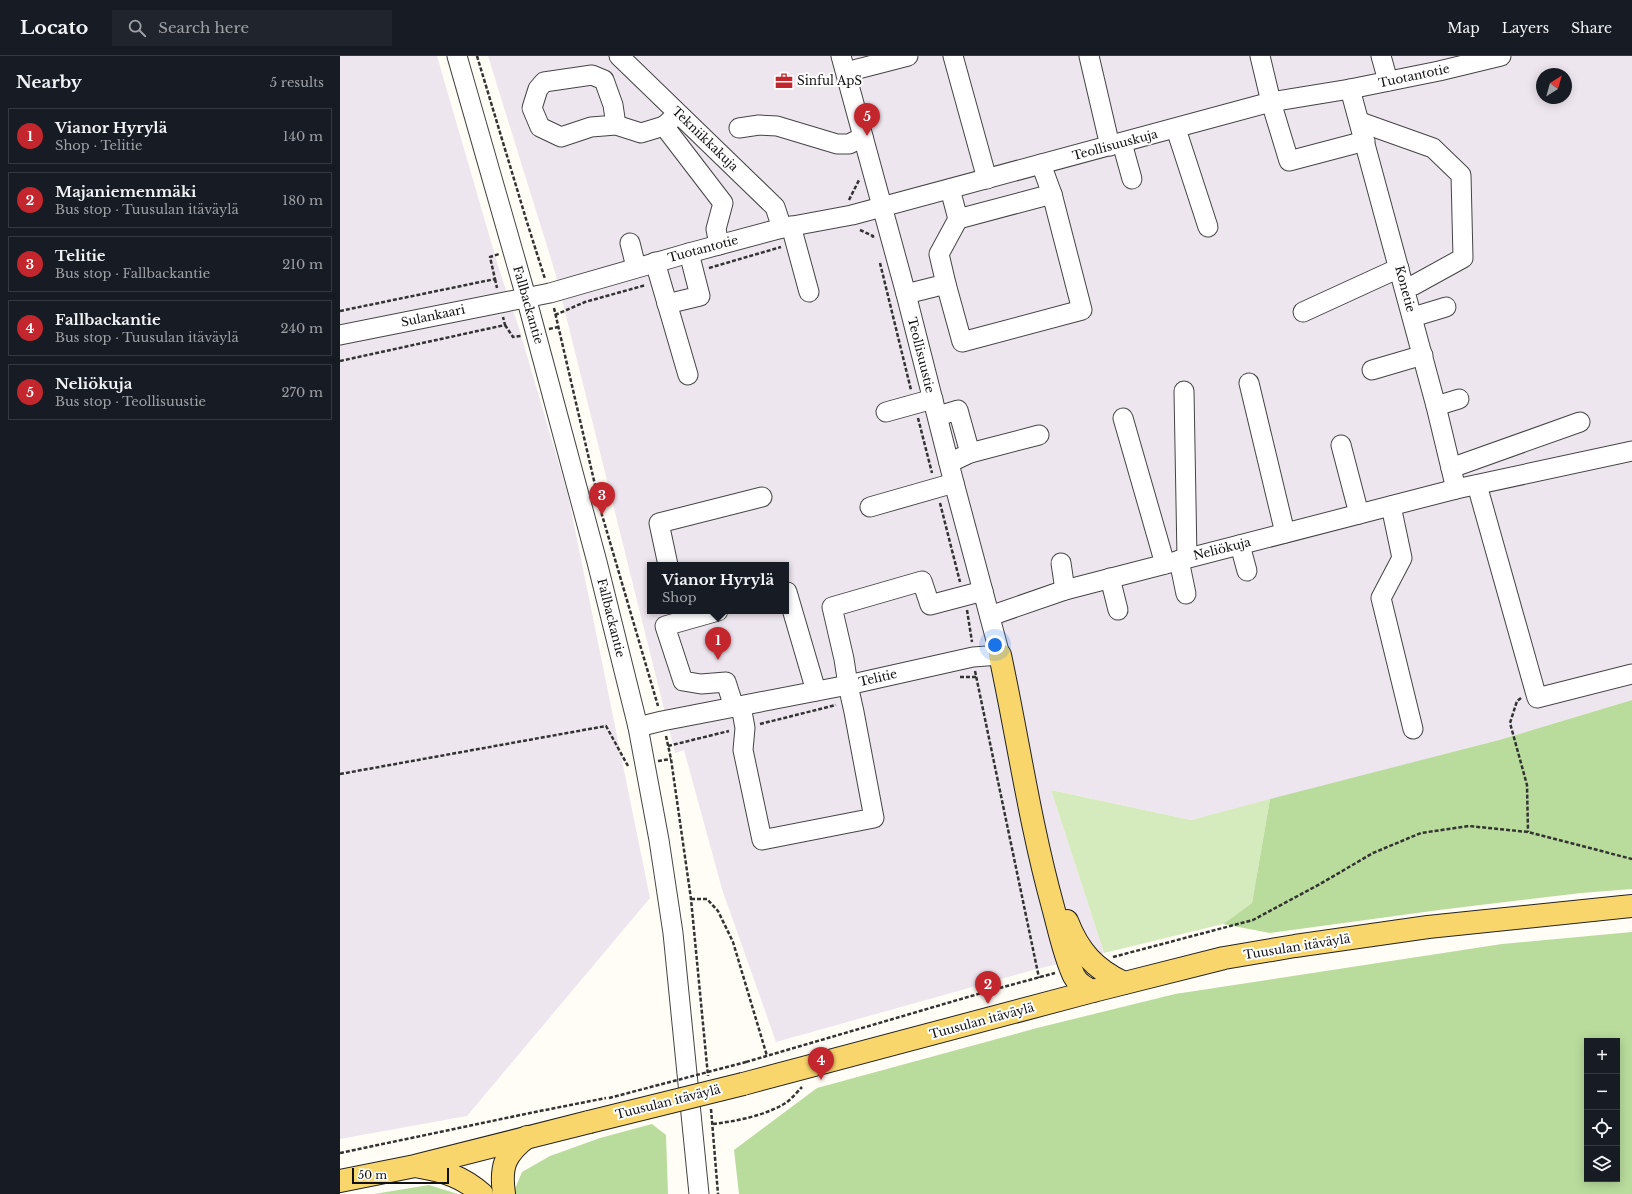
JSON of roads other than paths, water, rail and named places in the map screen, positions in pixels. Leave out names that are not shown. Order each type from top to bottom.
[{"type":"main road","points":[[1000,655],[1038,853],[1067,958],[1079,983],[1085,988],[1093,991]]},
{"type":"main road","points":[[1033,822],[1041,841],[1057,894],[1075,938],[1092,963],[1124,983]]},
{"type":"main road","points":[[1033,822],[1034,855],[1060,966],[1057,986],[1049,995],[1034,1007]]},
{"type":"main road","name":"Tuusulan itäväylä","points":[[340,1181],[415,1166],[743,1084],[1093,991],[1224,958],[1428,927],[1632,906]]},
{"type":"main road","points":[[504,1194],[503,1169],[508,1156],[514,1147],[527,1137]]},
{"type":"main road","points":[[415,1166],[440,1170],[457,1176],[471,1184],[482,1194]]},
{"type":"street","name":"Fallbackantie","points":[[457,56],[526,297],[597,562],[638,727],[659,840],[673,934],[699,1194]]},
{"type":"street","name":"Tekniikkakuja","points":[[619,56],[775,207],[787,227],[809,292]]},
{"type":"street","points":[[843,64],[908,56]]},
{"type":"street","points":[[953,56],[987,179]]},
{"type":"street","points":[[1090,56],[1116,144],[1132,178]]},
{"type":"street","points":[[1260,56],[1289,161],[1365,141]]},
{"type":"street","points":[[1381,56],[1388,81]]},
{"type":"street","name":"Tuotantotie","points":[[1350,89],[1501,56]]},
{"type":"street","name":"Teollisuustie","points":[[843,64],[906,294],[928,407],[949,463],[945,486],[983,591],[1000,655]]},
{"type":"street","name":"Teollisuuskuja","points":[[882,206],[1176,129],[1272,102],[1350,89]]},
{"type":"street","name":"Konetie","points":[[1350,89],[1413,317],[1456,490]]},
{"type":"street","points":[[616,125],[641,133],[664,126],[678,114]]},
{"type":"street","points":[[1360,122],[1433,148],[1462,176],[1463,258],[1414,285],[1405,288]]},
{"type":"street","points":[[739,128],[759,125],[777,126],[837,144],[849,144],[863,137]]},
{"type":"street","points":[[664,126],[723,203],[716,229],[719,245]]},
{"type":"street","points":[[1176,129],[1208,227]]},
{"type":"street","points":[[950,189],[958,219],[939,254],[962,342],[1082,310],[1052,194],[1040,164]]},
{"type":"street","points":[[958,219],[1052,194]]},
{"type":"street","name":"Tuotantotie","points":[[526,297],[550,293],[636,267],[787,227],[852,214],[882,206]]},
{"type":"street","points":[[630,243],[636,267]]},
{"type":"street","points":[[668,304],[700,296],[689,253]]},
{"type":"street","points":[[655,262],[688,376]]},
{"type":"street","points":[[1303,312],[1400,268]]},
{"type":"street","points":[[906,294],[946,284]]},
{"type":"street","name":"Sulankaari","points":[[340,335],[526,297]]},
{"type":"street","points":[[1413,317],[1446,308]]},
{"type":"street","points":[[1372,370],[1423,355]]},
{"type":"street","points":[[1249,383],[1285,533]]},
{"type":"street","points":[[1177,561],[1184,390]]},
{"type":"street","points":[[1436,406],[1459,399]]},
{"type":"street","points":[[886,412],[928,407],[958,410],[970,453]]},
{"type":"street","points":[[1123,418],[1177,561],[1186,594]]},
{"type":"street","points":[[1451,468],[1580,422]]},
{"type":"street","points":[[949,463],[970,453],[1039,435]]},
{"type":"street","points":[[1341,444],[1359,514]]},
{"type":"street","name":"Neliökuja","points":[[990,616],[1065,590],[1285,533],[1477,485],[1632,451]]},
{"type":"street","points":[[1477,485],[1537,698],[1632,674]]},
{"type":"street","points":[[870,507],[945,486]]},
{"type":"street","points":[[667,562],[659,523],[762,497]]},
{"type":"street","points":[[1391,506],[1402,558],[1381,598],[1413,728]]},
{"type":"street","points":[[1240,545],[1247,571]]},
{"type":"street","points":[[1061,563],[1065,590]]},
{"type":"street","points":[[1110,578],[1118,610]]},
{"type":"street","points":[[695,614],[679,616],[666,626],[683,681],[702,684],[726,682],[737,706],[745,728],[743,750],[762,840],[874,818],[844,659],[832,607],[922,582],[930,605],[983,591]]},
{"type":"street","points":[[789,599],[816,692]]},
{"type":"street","name":"Telitie","points":[[638,727],[737,706],[816,692],[850,693],[974,657],[1000,655]]},
{"type":"place","name":"Sinful ApS","points":[[784,81]]},
{"type":"place","name":"Neliökuja","points":[[867,136]]},
{"type":"place","name":"Telitie","points":[[602,515]]},
{"type":"place","name":"Vianor Hyrylä","points":[[718,660]]},
{"type":"place","name":"Majaniemenmäki","points":[[988,1004]]},
{"type":"place","name":"Fallbackantie","points":[[821,1080]]}]
